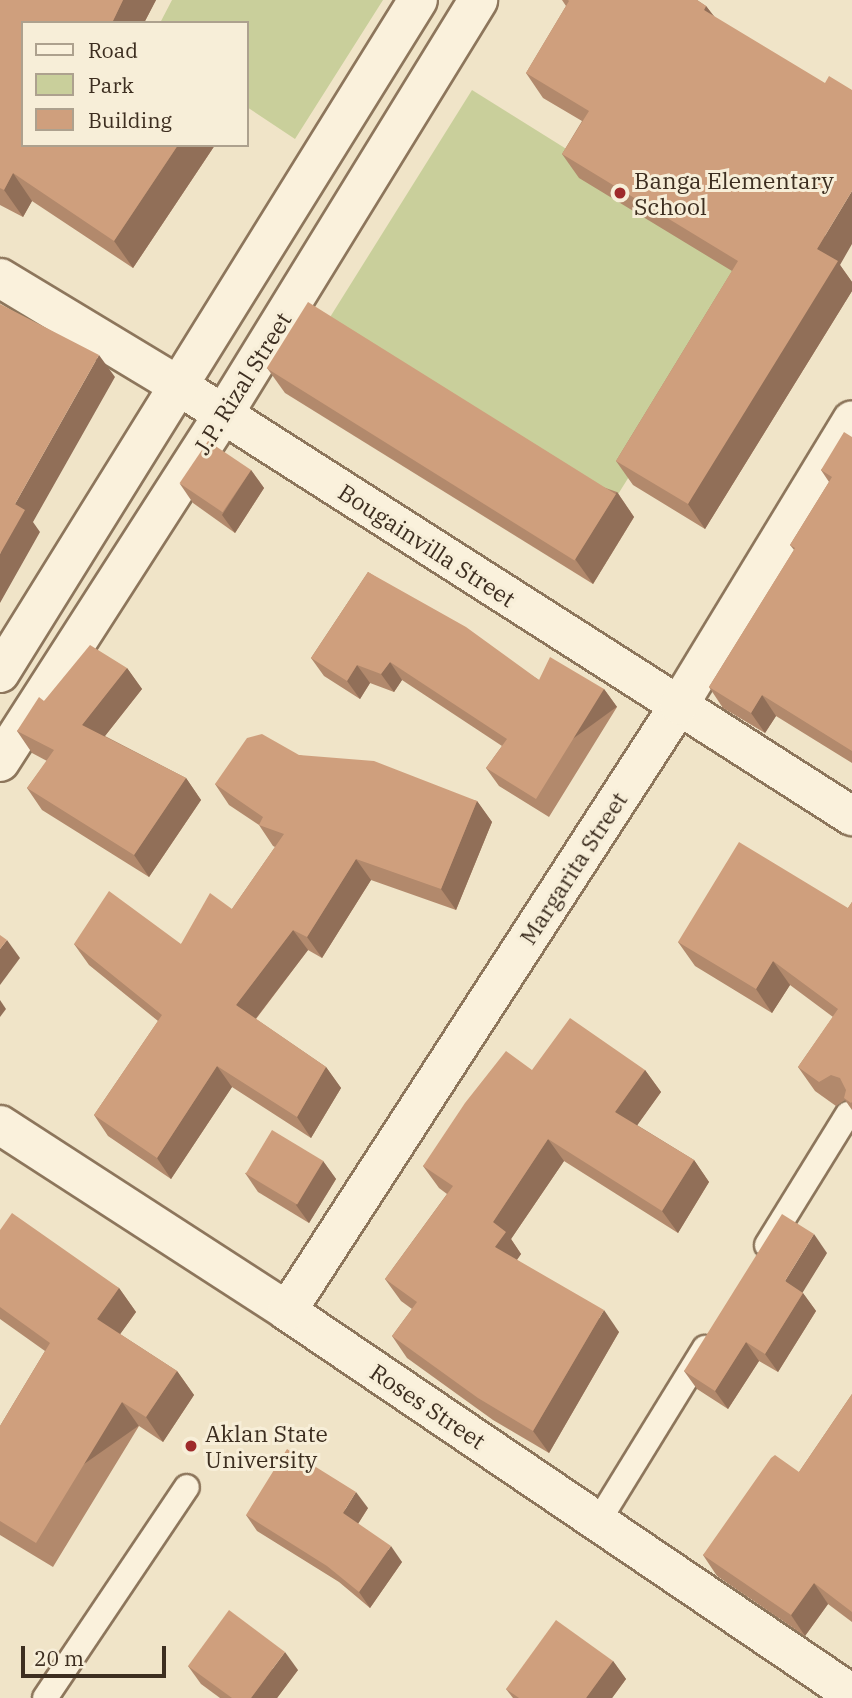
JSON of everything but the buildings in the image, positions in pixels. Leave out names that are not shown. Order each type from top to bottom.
[{"type":"street","points":[[0,673],[418,0]]},
{"type":"street","name":"J.P. Rizal Street","points":[[0,762],[223,415],[478,0]]},
{"type":"street","name":"Bougainvilla Street","points":[[0,278],[179,386],[852,816]]},
{"type":"street","name":"Margarita Street","points":[[287,1311],[679,705],[852,421]]},
{"type":"street","name":"Roses Street","points":[[0,1125],[287,1311],[852,1694]]},
{"type":"lane","points":[[755,1265],[848,1114]]},
{"type":"lane","points":[[599,1520],[720,1323]]},
{"type":"lane","points":[[45,1698],[187,1487]]},
{"type":"green space","points":[[172,0],[383,0],[295,139],[248,108],[248,21],[161,21]]},
{"type":"green space","points":[[472,90],[759,269],[617,496],[330,317]]},
{"type":"place","name":"Banga Elementary School","points":[[620,193]]},
{"type":"place","name":"Aklan State University","points":[[191,1446]]}]
